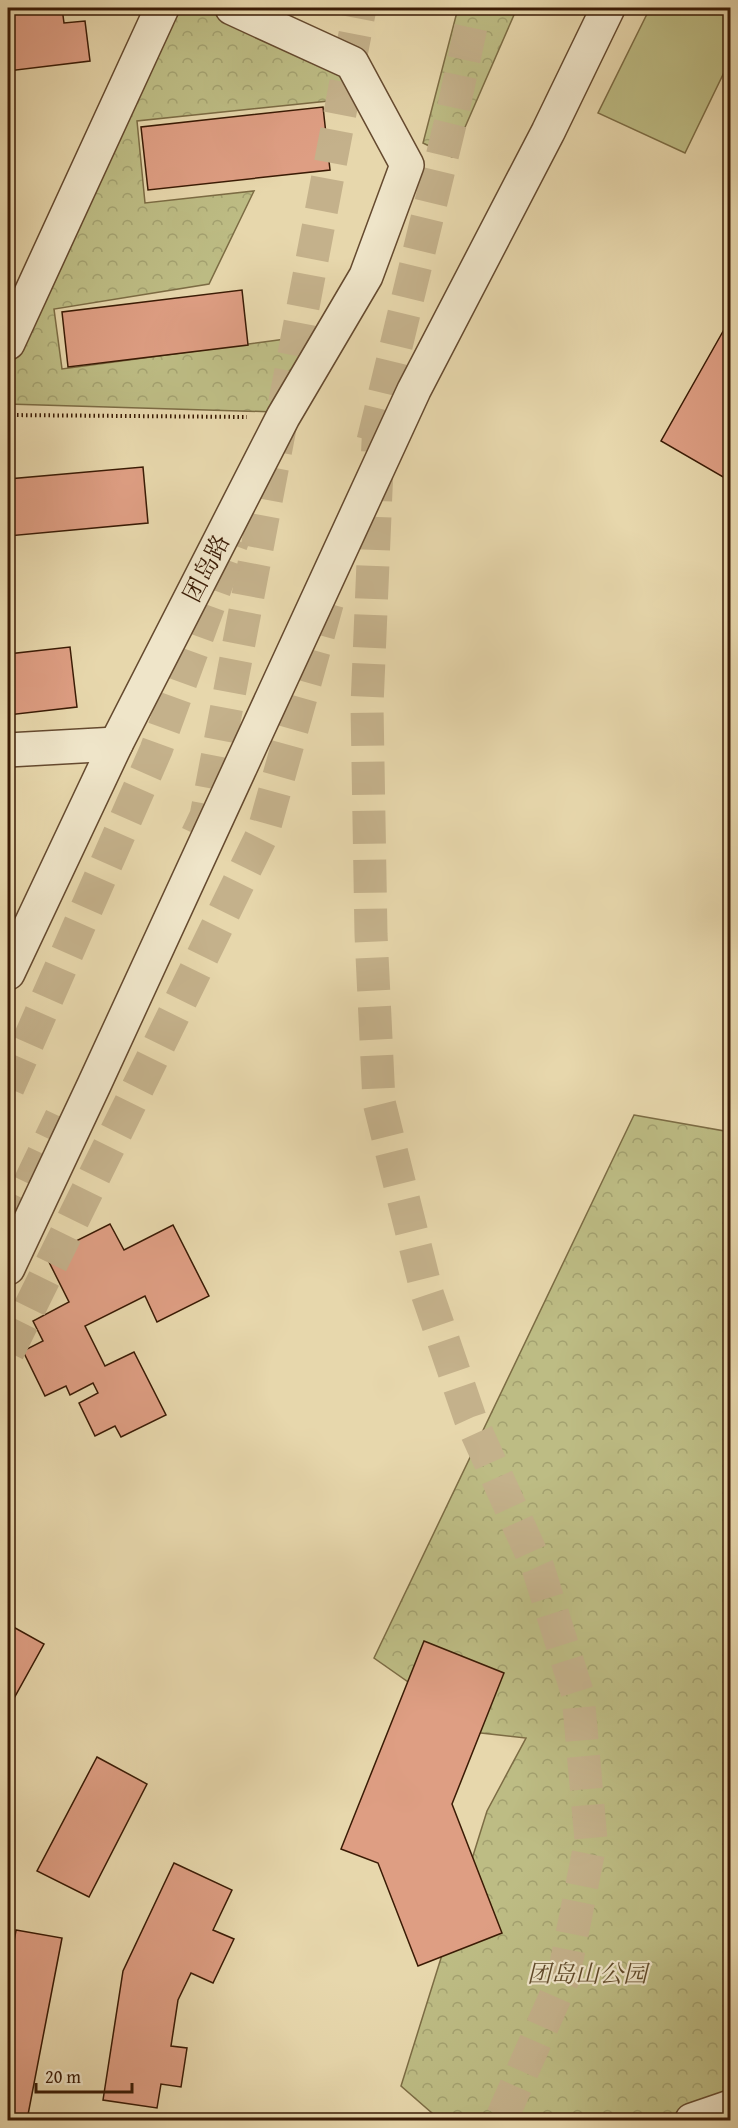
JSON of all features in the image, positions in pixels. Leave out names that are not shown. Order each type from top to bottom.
[{"type":"street","points":[[8,343],[162,8]]},
{"type":"street","name":"团岛路","points":[[8,973],[116,744],[283,417],[366,276],[407,165],[352,63],[232,8]]},
{"type":"street","points":[[8,1268],[414,390],[548,132],[608,8]]},
{"type":"street","points":[[8,750],[116,744]]},
{"type":"street","points":[[692,2121],[730,2107]]},
{"type":"path","points":[[8,415],[283,417]]},
{"type":"green space","points":[[176,8],[206,8],[344,71],[357,98],[137,121],[145,203],[254,191],[209,284],[54,309],[62,369],[316,335],[276,412],[8,404],[8,368]]},
{"type":"green space","points":[[458,8],[517,8],[452,157],[423,143]]},
{"type":"green space","points":[[650,8],[730,8],[730,60],[685,153],[598,113]]},
{"type":"green space","name":"团岛山公园","points":[[634,1115],[730,1132],[730,2120],[440,2120],[401,2086],[487,1811],[526,1738],[481,1733],[374,1658]]},
{"type":"building","points":[[8,8],[62,8],[64,23],[85,21],[90,61],[8,71]]},
{"type":"building","points":[[323,107],[330,170],[148,190],[141,127]]},
{"type":"building","points":[[242,290],[248,345],[68,367],[62,312]]},
{"type":"building","points":[[730,319],[730,481],[661,441]]},
{"type":"building","points":[[143,467],[148,523],[8,536],[8,479]]},
{"type":"building","points":[[70,647],[77,707],[8,715],[8,654]]},
{"type":"building","points":[[8,828],[12,843],[8,845]]},
{"type":"building","points":[[110,1224],[124,1250],[173,1225],[209,1296],[157,1322],[145,1296],[85,1326],[105,1366],[134,1352],[166,1415],[121,1437],[115,1426],[95,1436],[79,1403],[98,1393],[93,1383],[70,1395],[66,1386],[45,1396],[23,1351],[43,1341],[33,1321],[69,1302],[46,1256]]},
{"type":"building","points":[[8,1624],[44,1644],[8,1709]]},
{"type":"building","points":[[424,1641],[504,1673],[452,1804],[502,1933],[418,1966],[378,1863],[341,1849]]},
{"type":"building","points":[[97,1757],[147,1784],[89,1897],[37,1871]]},
{"type":"building","points":[[174,1863],[232,1890],[213,1930],[234,1939],[213,1983],[191,1973],[178,2000],[171,2046],[187,2048],[181,2087],[161,2084],[157,2108],[103,2100],[123,1971]]},
{"type":"building","points":[[16,1930],[62,1938],[27,2120],[8,2120],[8,1975]]},
{"type":"tunnel","points":[[197,835],[206,816],[360,8]]},
{"type":"tunnel","points":[[373,441],[451,120],[475,8]]},
{"type":"tunnel","points":[[379,419],[367,706],[371,934],[379,1102],[427,1293],[470,1418],[538,1568],[578,1695],[591,1840],[563,1979],[501,2120]]},
{"type":"tunnel","points":[[8,1088],[156,750],[233,539]]},
{"type":"tunnel","points":[[8,1352],[263,833],[329,597]]},
{"type":"tunnel","points":[[8,1228],[61,1117]]}]
